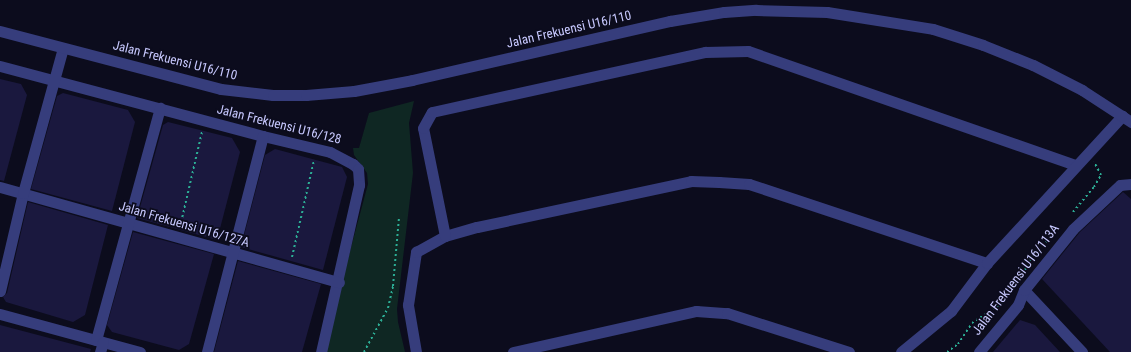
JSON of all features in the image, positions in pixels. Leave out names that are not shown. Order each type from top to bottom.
[{"type":"street","name":"Jalan Frekuensi U16/110","points":[[0,31],[221,89],[273,95],[306,95],[354,91],[412,80],[670,21],[716,13],[756,10],[827,12],[933,29],[983,45],[1033,65],[1082,90],[1131,122]]},
{"type":"street","points":[[0,291],[23,193],[63,48]]},
{"type":"street","points":[[445,236],[424,128],[432,112],[705,52],[748,51],[1076,165]]},
{"type":"street","name":"Jalan Frekuensi U16/128","points":[[0,66],[205,121],[317,149],[348,159],[358,170],[359,177],[338,282],[321,352]]},
{"type":"street","points":[[99,345],[127,224],[160,108]]},
{"type":"street","points":[[901,352],[951,311],[987,263],[1122,116]]},
{"type":"street","points":[[207,352],[263,136]]},
{"type":"street","points":[[416,352],[408,305],[416,252],[445,236],[477,227],[691,181],[749,184],[987,263]]},
{"type":"street","name":"Jalan Frekuensi U16/113A","points":[[979,352],[1018,306],[1024,290],[1073,229],[1120,185],[1131,184]]},
{"type":"street","name":"Jalan Frekuensi U16/127A","points":[[0,187],[233,254],[290,267],[338,282]]},
{"type":"street","points":[[1024,290],[1082,352]]},
{"type":"street","points":[[513,352],[696,311],[727,313],[849,352]]},
{"type":"street","points":[[0,314],[99,345],[140,352]]},
{"type":"path","points":[[178,237],[205,121]]},
{"type":"path","points":[[290,267],[317,149]]},
{"type":"path","points":[[1068,218],[1094,187],[1101,175],[1088,152]]},
{"type":"path","points":[[364,352],[388,308],[393,286],[399,218]]},
{"type":"path","points":[[1024,274],[1028,260],[1052,237]]},
{"type":"path","points":[[947,352],[958,344],[972,323],[1011,296]]},
{"type":"green space","points":[[414,101],[409,123],[413,173],[397,309],[398,322],[405,352],[323,352],[368,184],[367,173],[354,155],[353,148],[359,148],[369,113]]},
{"type":"building","points":[[0,79],[21,84],[27,95],[4,181],[0,180]]},
{"type":"building","points":[[63,93],[128,110],[135,122],[112,211],[31,189],[57,96]]},
{"type":"building","points":[[168,122],[232,138],[240,152],[217,240],[137,218],[163,125]]},
{"type":"building","points":[[275,149],[342,167],[347,177],[323,270],[241,247],[265,155]]},
{"type":"building","points":[[1123,192],[1131,199],[1131,352],[1110,352],[1042,279],[1080,232]]},
{"type":"building","points":[[28,202],[108,225],[85,315],[73,322],[6,302],[3,297],[7,293]]},
{"type":"building","points":[[133,232],[214,254],[189,344],[179,350],[112,332],[107,325]]},
{"type":"building","points":[[238,261],[321,284],[302,352],[214,352]]},
{"type":"building","points":[[1020,320],[1035,325],[1060,352],[993,352]]},
{"type":"building","points":[[0,325],[91,349],[90,352],[0,352]]}]
